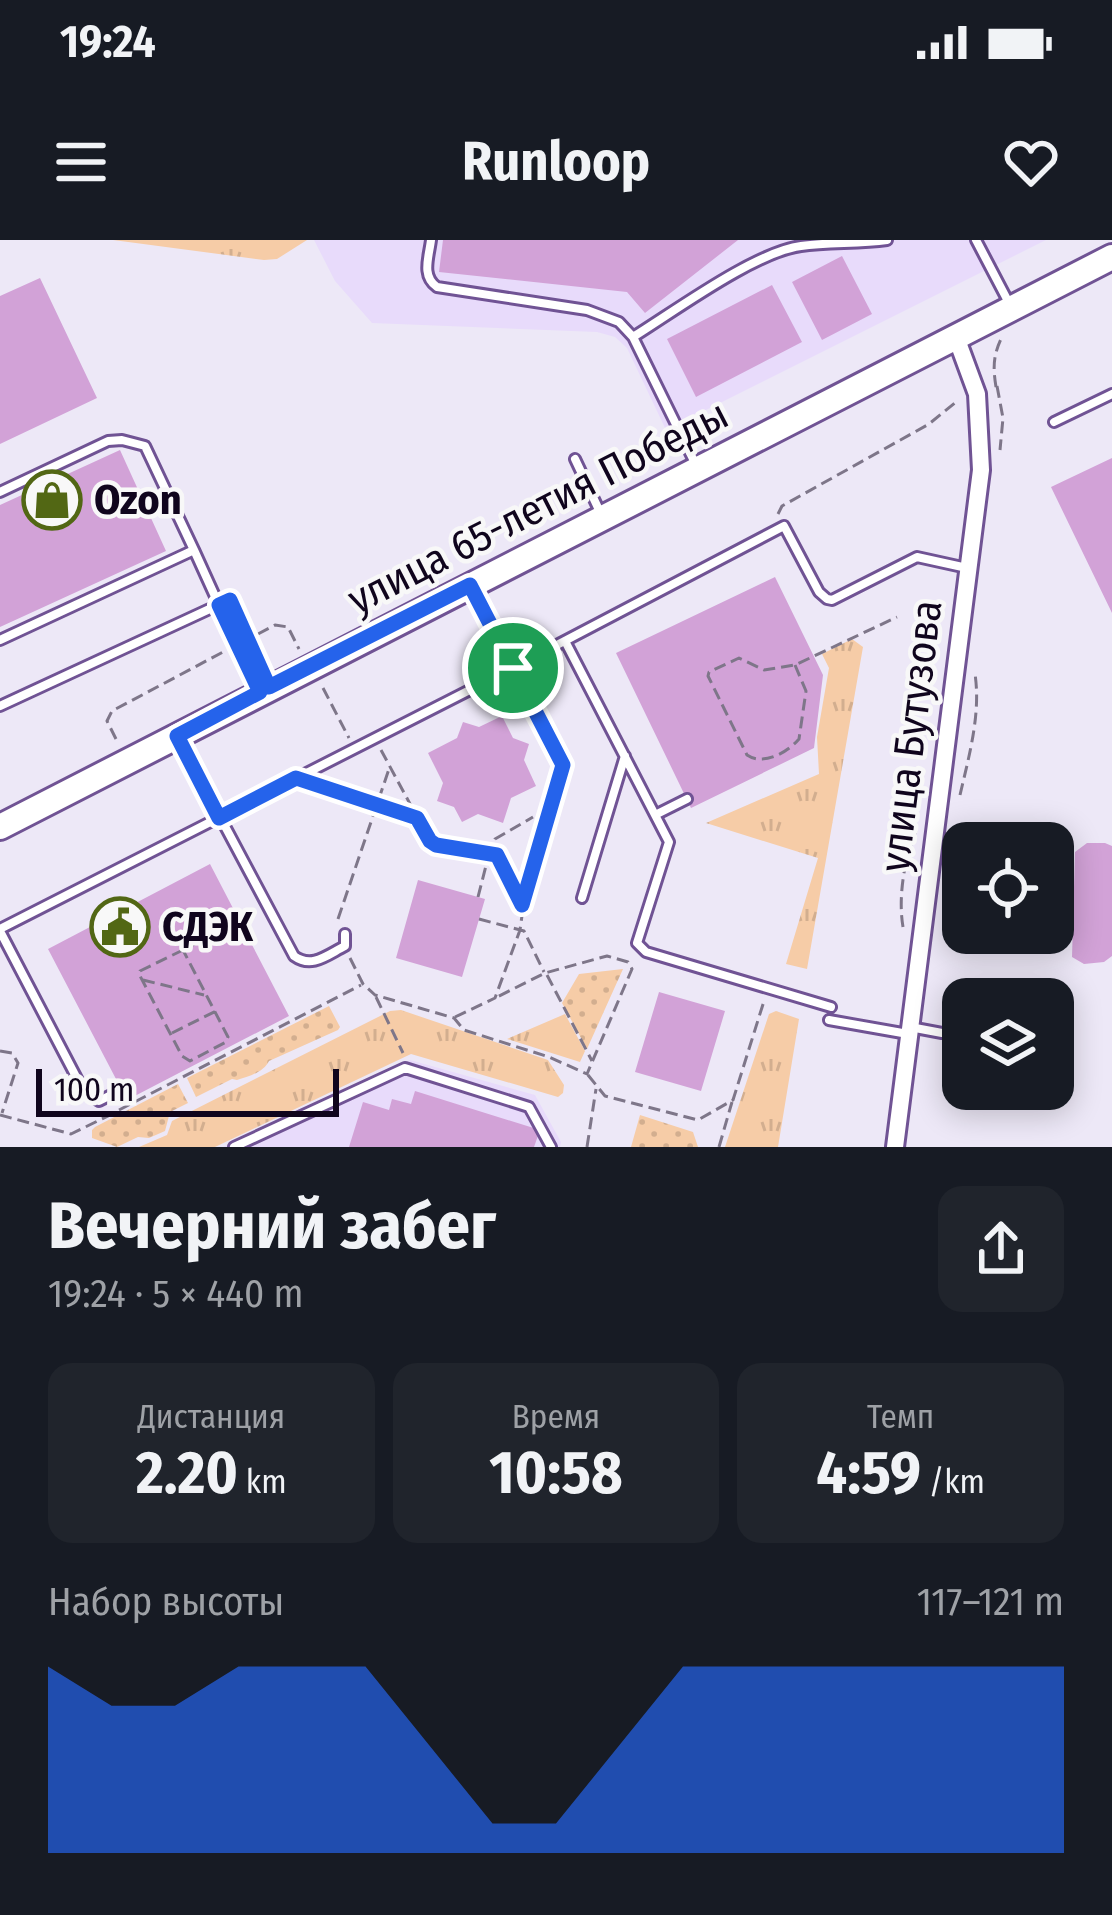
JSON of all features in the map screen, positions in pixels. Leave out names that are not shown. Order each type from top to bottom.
[{"type":"main road","name":"улица 65-летия Победы","points":[[0,827],[1112,257]]},
{"type":"street","name":"улица Бутузова","points":[[895,1147],[981,470],[976,394],[956,337]]},
{"type":"lane","points":[[431,240],[427,274],[437,287],[587,310],[619,322],[633,337],[698,469]]},
{"type":"lane","points":[[633,337],[756,261],[798,246],[886,240]]},
{"type":"lane","points":[[976,240],[1012,309]]},
{"type":"lane","points":[[1054,422],[1112,394]]},
{"type":"lane","points":[[0,492],[108,441],[145,446],[264,690]]},
{"type":"lane","points":[[575,459],[602,518]]},
{"type":"lane","points":[[122,1090],[99,1101],[83,1090],[0,930],[784,526],[826,599],[917,557],[969,568]]},
{"type":"lane","points":[[0,640],[194,550]]},
{"type":"lane","points":[[470,585],[563,765],[529,880]]},
{"type":"lane","points":[[0,706],[219,605]]},
{"type":"lane","points":[[565,640],[669,842],[639,946],[831,1007]]},
{"type":"lane","points":[[177,736],[294,956],[313,963],[344,946],[345,934]]},
{"type":"lane","points":[[582,898],[625,756]]},
{"type":"lane","points":[[655,815],[687,799]]},
{"type":"lane","points":[[829,1020],[942,1033]]},
{"type":"lane","points":[[234,1147],[406,1068],[529,1107],[551,1147]]},
{"type":"path","points":[[992,388],[997,386],[994,353],[1012,309]]},
{"type":"path","points":[[784,526],[778,512],[782,506],[929,424],[959,400]]},
{"type":"path","points":[[795,664],[806,691],[799,740],[756,761],[747,755],[708,674],[739,658],[764,670],[795,664],[897,617]]},
{"type":"path","points":[[374,738],[433,843],[497,855]]},
{"type":"path","points":[[338,919],[390,767]]},
{"type":"path","points":[[296,778],[417,818]]},
{"type":"path","points":[[522,905],[492,845],[550,808]]},
{"type":"path","points":[[478,897],[489,854]]},
{"type":"path","points":[[496,998],[520,930],[529,880]]},
{"type":"path","points":[[479,919],[524,932],[592,1061]]},
{"type":"path","points":[[183,950],[227,1033],[226,1042],[190,1061],[184,1059],[170,1034],[140,971],[202,940]]},
{"type":"path","points":[[454,1018],[546,973],[607,956],[631,965],[587,1074]]},
{"type":"path","points":[[350,958],[363,984],[375,995],[406,1059]]},
{"type":"path","points":[[142,980],[208,997]]},
{"type":"path","points":[[0,1051],[11,1053],[18,1062],[1,1115],[74,1133],[363,984]]},
{"type":"path","points":[[719,1147],[768,989]]},
{"type":"path","points":[[375,995],[454,1018],[464,1030],[549,1057],[587,1074],[609,1098],[694,1120],[733,1100]]},
{"type":"path","points":[[170,1034],[216,1012]]},
{"type":"path","points":[[587,1147],[596,1087]]},
{"type":"shaded area","points":[[314,240],[1046,240],[666,430],[627,348],[615,337],[597,332],[372,323],[335,281]]},
{"type":"shaded area","points":[[410,1060],[535,1095],[560,1147],[223,1147]]},
{"type":"green space","points":[[113,240],[307,240],[277,259],[264,260]]},
{"type":"green space","points":[[852,639],[863,647],[807,969],[786,964],[818,858],[706,823],[819,774],[817,737],[829,668],[822,654]]},
{"type":"green space","points":[[623,969],[587,1049],[562,1003],[579,974]]},
{"type":"green space","points":[[329,1006],[338,1030],[269,1061],[255,1074],[232,1079],[196,1097],[187,1078]]},
{"type":"green space","points":[[401,1010],[548,1060],[564,1085],[563,1093],[558,1097],[411,1054],[215,1147],[139,1147],[167,1135],[172,1121],[390,1011]]},
{"type":"green space","points":[[776,1011],[799,1019],[778,1147],[725,1147],[769,1014]]},
{"type":"green space","points":[[565,1014],[585,1051],[580,1062],[507,1039]]},
{"type":"green space","points":[[178,1084],[188,1103],[170,1112],[165,1131],[117,1147],[92,1138],[95,1127]]},
{"type":"green space","points":[[640,1115],[693,1132],[698,1147],[631,1147]]},
{"type":"building","points":[[443,240],[738,240],[645,313],[627,292],[439,272]]},
{"type":"building","points":[[842,256],[872,314],[822,340],[792,282]]},
{"type":"building","points":[[40,278],[97,398],[0,444],[0,296]]},
{"type":"building","points":[[772,285],[802,342],[696,397],[667,339]]},
{"type":"building","points":[[120,450],[166,551],[0,627],[0,505]]},
{"type":"building","points":[[1112,458],[1112,613],[1051,487]]},
{"type":"building","points":[[775,577],[823,675],[814,748],[691,808],[616,653]]},
{"type":"building","points":[[502,716],[513,738],[529,744],[524,760],[536,786],[511,798],[503,823],[478,814],[462,822],[454,807],[437,801],[443,783],[428,753],[457,738],[463,722],[479,727]]},
{"type":"building","points":[[1087,843],[1112,846],[1112,956],[1104,962],[1084,964],[1072,957],[1075,852]]},
{"type":"building","points":[[210,864],[289,1016],[127,1100],[48,949]]},
{"type":"building","points":[[418,880],[485,899],[462,977],[396,958]]},
{"type":"building","points":[[659,992],[725,1011],[701,1091],[635,1072]]},
{"type":"building","points":[[415,1091],[540,1130],[534,1147],[349,1147],[363,1102],[389,1110],[392,1099],[411,1104]]},
{"type":"place","name":"Ozon","points":[[52,500]]},
{"type":"place","name":"СДЭК","points":[[120,927]]},
{"type":"route","points":[[470,585],[513,668],[563,765],[522,905],[497,855],[436,845],[417,818],[296,778],[219,818],[177,736],[260,692],[219,605],[230,600],[269,687],[470,585]]}]
